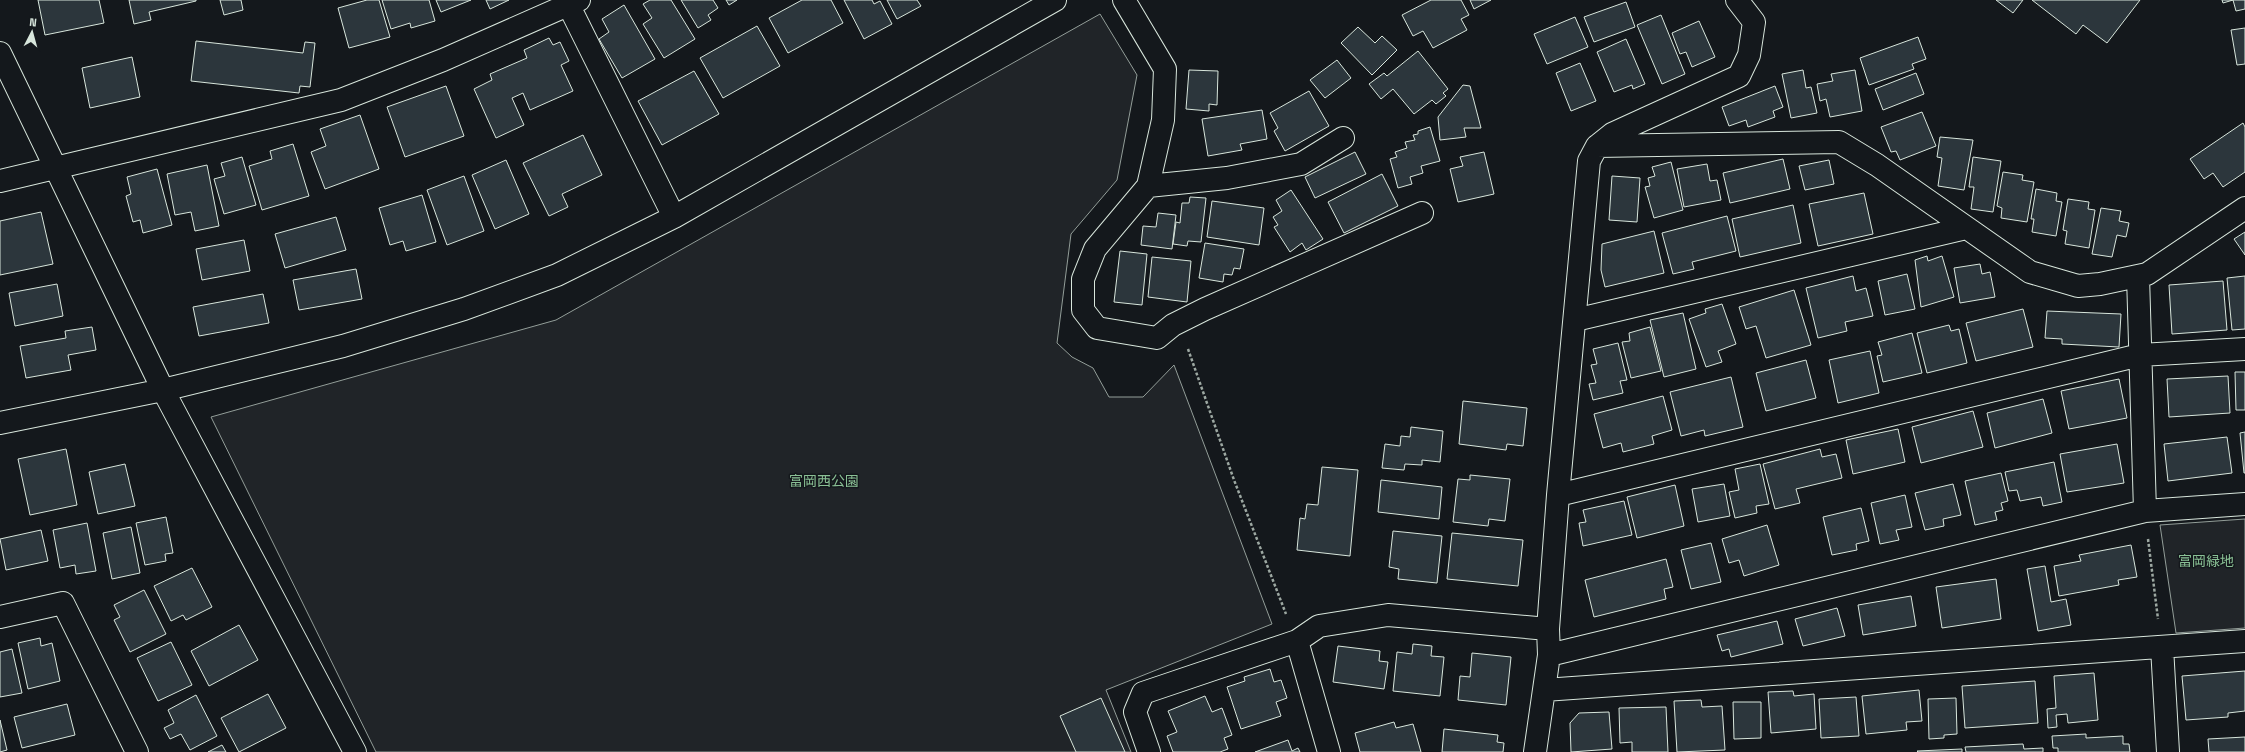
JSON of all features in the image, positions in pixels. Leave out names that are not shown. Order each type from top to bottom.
[{"type":"street","points":[[0,423],[163,390],[343,346],[464,309],[557,275],[674,217],[1055,0]]},
{"type":"street","points":[[1124,0],[1165,69],[1163,120],[1148,186],[1095,248],[1084,279],[1083,310],[1097,328],[1157,338],[1173,326],[1205,309],[1422,213]]},
{"type":"street","points":[[1536,752],[1548,655],[1548,629],[1558,495],[1589,161],[1597,146],[1612,134],[1739,76],[1749,55],[1754,22],[1737,0]]},
{"type":"street","points":[[0,181],[57,169],[341,100],[442,60],[571,2],[674,217]]},
{"type":"street","points":[[0,53],[163,390],[355,752]]},
{"type":"street","points":[[1148,186],[1228,178],[1301,164],[1343,138]]},
{"type":"street","points":[[1597,146],[1839,142],[1877,165],[2030,272],[2078,286],[2100,284],[2147,274],[2245,208]]},
{"type":"street","points":[[1574,320],[1966,228]]},
{"type":"street","points":[[2138,276],[2145,510]]},
{"type":"street","points":[[1558,495],[2140,355],[2245,349]]},
{"type":"street","points":[[1548,655],[2145,510],[2245,504]]},
{"type":"street","points":[[0,617],[63,603],[137,752]]},
{"type":"street","points":[[1149,752],[1135,712],[1143,693],[1296,641],[1319,626],[1388,615],[1548,629]]},
{"type":"street","points":[[1296,641],[1330,752]]},
{"type":"street","points":[[1544,690],[2245,641]]},
{"type":"street","points":[[2162,647],[2168,752]]},
{"type":"path","points":[[1179,324],[1234,480],[1296,641]]},
{"type":"path","points":[[2145,510],[2162,647]]},
{"type":"green space","name":"富岡西公園","points":[[1100,14],[1137,75],[1117,180],[1071,234],[1057,343],[1072,357],[1093,368],[1109,397],[1143,397],[1174,365],[1272,624],[1106,690],[1131,752],[376,752],[211,417],[556,320]]},
{"type":"green space","name":"富岡緑地","points":[[2245,519],[2245,628],[2176,633],[2160,525]]},
{"type":"building","points":[[38,0],[99,0],[104,23],[45,35]]},
{"type":"building","points":[[129,0],[196,1],[149,12],[151,20],[134,24]]},
{"type":"building","points":[[220,0],[241,0],[243,10],[224,15]]},
{"type":"building","points":[[367,0],[379,0],[390,37],[349,48],[338,8]]},
{"type":"building","points":[[382,0],[429,0],[435,21],[411,28],[410,23],[391,29]]},
{"type":"building","points":[[436,0],[471,0],[441,12]]},
{"type":"building","points":[[486,0],[509,0],[490,9]]},
{"type":"building","points":[[650,0],[671,0],[695,39],[664,58],[643,24],[652,18],[643,4]]},
{"type":"building","points":[[681,0],[713,0],[718,8],[708,15],[711,20],[698,28]]},
{"type":"building","points":[[726,0],[737,0],[729,5]]},
{"type":"building","points":[[802,0],[831,0],[843,23],[788,53],[769,18]]},
{"type":"building","points":[[844,0],[872,0],[874,4],[880,1],[892,24],[864,39]]},
{"type":"building","points":[[887,0],[917,0],[921,6],[897,19]]},
{"type":"building","points":[[1431,0],[1461,0],[1469,15],[1461,19],[1467,30],[1433,48],[1423,31],[1413,36],[1402,15]]},
{"type":"building","points":[[1470,0],[1491,0],[1474,9]]},
{"type":"building","points":[[1996,0],[2023,0],[2013,13]]},
{"type":"building","points":[[2032,0],[2140,0],[2107,43],[2083,25],[2076,34]]},
{"type":"building","points":[[2222,0],[2233,0],[2223,3]]},
{"type":"building","points":[[2233,0],[2245,0],[2245,9],[2236,11]]},
{"type":"building","points":[[1626,2],[1635,27],[1594,42],[1584,17]]},
{"type":"building","points":[[624,5],[655,59],[622,78],[599,39],[609,32],[602,19]]},
{"type":"building","points":[[1661,15],[1685,74],[1662,84],[1637,25]]},
{"type":"building","points":[[1575,17],[1588,47],[1547,64],[1534,34]]},
{"type":"building","points":[[1699,21],[1715,57],[1692,67],[1686,52],[1680,54],[1672,33]]},
{"type":"building","points":[[757,26],[780,66],[723,98],[700,58]]},
{"type":"building","points":[[1358,27],[1375,43],[1382,36],[1397,50],[1372,75],[1341,43]]},
{"type":"building","points":[[2245,28],[2245,64],[2237,65],[2231,30]]},
{"type":"building","points":[[1918,37],[1926,59],[1912,64],[1914,69],[1869,85],[1860,58]]},
{"type":"building","points":[[549,38],[553,45],[560,42],[569,61],[561,65],[573,91],[530,110],[523,93],[512,98],[524,125],[496,138],[474,89],[492,80],[490,74],[527,58],[524,50]]},
{"type":"building","points":[[1626,39],[1645,84],[1633,89],[1632,85],[1614,92],[1597,52]]},
{"type":"building","points":[[196,41],[303,53],[305,42],[315,43],[310,87],[300,86],[299,93],[191,81]]},
{"type":"building","points":[[1418,51],[1448,89],[1443,93],[1446,96],[1436,104],[1432,100],[1414,114],[1393,89],[1381,99],[1369,84],[1384,73],[1387,76]]},
{"type":"building","points":[[132,57],[140,97],[90,108],[82,68]]},
{"type":"building","points":[[1337,60],[1351,78],[1325,98],[1310,80]]},
{"type":"building","points":[[1580,63],[1596,101],[1571,111],[1556,73]]},
{"type":"building","points":[[1189,70],[1218,71],[1217,105],[1209,104],[1209,111],[1186,109]]},
{"type":"building","points":[[1803,70],[1806,88],[1811,87],[1817,113],[1791,118],[1782,74]]},
{"type":"building","points":[[1855,70],[1862,111],[1830,117],[1826,99],[1820,101],[1817,84],[1833,81],[1831,74]]},
{"type":"building","points":[[694,71],[719,114],[662,145],[638,101]]},
{"type":"building","points":[[1916,73],[1924,94],[1883,110],[1875,89]]},
{"type":"building","points":[[1463,85],[1470,86],[1481,128],[1464,128],[1466,137],[1440,140],[1438,117]]},
{"type":"building","points":[[446,86],[464,136],[405,157],[387,107]]},
{"type":"building","points":[[1775,86],[1783,107],[1773,111],[1775,117],[1748,127],[1746,120],[1729,126],[1722,107]]},
{"type":"building","points":[[1309,91],[1329,126],[1285,151],[1274,131],[1278,128],[1270,113]]},
{"type":"building","points":[[1262,110],[1267,139],[1240,144],[1242,150],[1208,156],[1202,119]]},
{"type":"building","points":[[1922,112],[1936,146],[1900,160],[1896,151],[1891,152],[1881,127]]},
{"type":"building","points":[[360,115],[379,169],[325,189],[311,152],[326,146],[320,129]]},
{"type":"building","points":[[2243,123],[2245,127],[2245,172],[2223,187],[2213,173],[2204,179],[2190,159]]},
{"type":"building","points":[[1430,127],[1440,161],[1421,166],[1423,173],[1410,177],[1412,184],[1398,188],[1390,159],[1397,157],[1395,152],[1407,148],[1405,142],[1415,140],[1413,135],[1418,134],[1418,131]]},
{"type":"building","points":[[583,135],[602,175],[562,194],[568,207],[549,216],[523,163]]},
{"type":"building","points":[[1940,137],[1973,140],[1964,190],[1938,186],[1942,158],[1937,157]]},
{"type":"building","points":[[293,144],[309,196],[262,210],[249,166],[272,159],[270,151]]},
{"type":"building","points":[[1355,152],[1366,174],[1315,198],[1305,177]]},
{"type":"building","points":[[1484,152],[1494,194],[1458,202],[1450,169],[1463,166],[1460,157]]},
{"type":"building","points":[[242,157],[256,205],[224,214],[214,179],[225,176],[221,163]]},
{"type":"building","points":[[1973,157],[2001,161],[1993,212],[1971,209],[1974,187],[1969,187]]},
{"type":"building","points":[[1783,159],[1790,189],[1730,203],[1723,173]]},
{"type":"building","points":[[506,160],[529,214],[495,229],[472,175]]},
{"type":"building","points":[[1829,160],[1834,184],[1805,190],[1799,166]]},
{"type":"building","points":[[1671,162],[1683,210],[1654,218],[1645,187],[1650,186],[1648,178],[1655,176],[1652,167]]},
{"type":"building","points":[[1707,164],[1710,181],[1717,180],[1721,200],[1684,207],[1677,169]]},
{"type":"building","points":[[207,165],[219,226],[195,231],[191,212],[175,215],[167,174]]},
{"type":"building","points":[[157,169],[172,225],[143,233],[140,220],[133,222],[126,196],[131,194],[127,177]]},
{"type":"building","points":[[2003,172],[2023,175],[2022,180],[2034,182],[2027,222],[2001,218],[2002,208],[1997,206]]},
{"type":"building","points":[[1382,174],[1398,206],[1344,233],[1328,202]]},
{"type":"building","points":[[464,176],[484,231],[447,245],[427,190]]},
{"type":"building","points":[[1612,176],[1640,178],[1637,222],[1609,220]]},
{"type":"building","points":[[2036,189],[2057,193],[2056,201],[2062,202],[2056,236],[2032,232],[2034,219],[2031,219]]},
{"type":"building","points":[[1291,190],[1323,239],[1306,250],[1302,243],[1290,252],[1274,227],[1278,225],[1273,217],[1282,211],[1276,200]]},
{"type":"building","points":[[1864,193],[1873,234],[1818,246],[1809,204]]},
{"type":"building","points":[[422,195],[436,242],[406,251],[403,241],[390,245],[379,208]]},
{"type":"building","points":[[1190,197],[1206,198],[1201,242],[1188,241],[1187,246],[1173,244],[1176,222],[1180,223],[1182,203],[1189,203]]},
{"type":"building","points":[[2068,199],[2089,202],[2088,209],[2095,210],[2089,248],[2065,244],[2067,231],[2063,230]]},
{"type":"building","points":[[1212,201],[1264,208],[1259,245],[1207,237]]},
{"type":"building","points":[[1793,205],[1801,243],[1740,257],[1732,219]]},
{"type":"building","points":[[2101,208],[2121,211],[2119,221],[2129,223],[2126,237],[2117,235],[2112,257],[2092,254]]},
{"type":"building","points":[[41,212],[53,264],[0,275],[0,221]]},
{"type":"building","points":[[1158,213],[1176,215],[1172,249],[1141,245],[1143,226],[1156,227]]},
{"type":"building","points":[[1727,216],[1736,251],[1692,262],[1694,269],[1673,274],[1662,233]]},
{"type":"building","points":[[336,217],[346,250],[285,268],[275,234]]},
{"type":"building","points":[[1654,231],[1664,273],[1605,287],[1601,270],[1602,244]]},
{"type":"building","points":[[2245,232],[2245,255],[2234,239]]},
{"type":"building","points":[[244,240],[250,271],[202,280],[196,249]]},
{"type":"building","points":[[1205,243],[1244,249],[1240,269],[1234,268],[1232,275],[1224,274],[1223,282],[1199,278]]},
{"type":"building","points":[[1120,251],[1147,254],[1142,305],[1114,302]]},
{"type":"building","points":[[1927,256],[1928,261],[1942,256],[1954,297],[1921,307],[1915,260]]},
{"type":"building","points":[[1152,257],[1191,261],[1187,302],[1148,297]]},
{"type":"building","points":[[1980,264],[1982,274],[1990,272],[1995,297],[1960,303],[1954,268]]},
{"type":"building","points":[[356,269],[362,299],[299,310],[293,280]]},
{"type":"building","points":[[1907,274],[1915,309],[1885,315],[1878,281]]},
{"type":"building","points":[[1853,276],[1856,291],[1866,288],[1873,316],[1845,322],[1847,331],[1818,338],[1806,288]]},
{"type":"building","points":[[2245,276],[2245,329],[2232,330],[2227,278]]},
{"type":"building","points":[[2223,281],[2227,330],[2172,334],[2169,285]]},
{"type":"building","points":[[57,284],[63,316],[15,326],[9,293]]},
{"type":"building","points":[[1794,290],[1811,345],[1766,358],[1756,326],[1746,329],[1739,307]]},
{"type":"building","points":[[263,294],[269,323],[199,336],[193,307]]},
{"type":"building","points":[[1722,304],[1736,344],[1718,351],[1722,362],[1706,367],[1689,319],[1706,313],[1705,309]]},
{"type":"building","points":[[2023,309],[2033,347],[1976,361],[1966,323]]},
{"type":"building","points":[[2047,311],[2121,314],[2119,347],[2062,344],[2062,339],[2045,338]]},
{"type":"building","points":[[1683,313],[1696,369],[1664,377],[1650,320]]},
{"type":"building","points":[[1949,325],[1951,331],[1959,329],[1967,363],[1927,373],[1917,333]]},
{"type":"building","points":[[92,327],[96,350],[68,355],[71,370],[26,378],[20,346],[66,338],[65,331]]},
{"type":"building","points":[[1650,327],[1661,371],[1631,378],[1622,342],[1630,341],[1629,333]]},
{"type":"building","points":[[1912,333],[1922,373],[1883,382],[1877,356],[1882,355],[1878,342]]},
{"type":"building","points":[[1618,343],[1627,380],[1620,381],[1623,393],[1593,400],[1589,384],[1596,383],[1591,365],[1597,364],[1593,349]]},
{"type":"building","points":[[1870,351],[1879,393],[1838,403],[1829,360]]},
{"type":"building","points":[[1806,360],[1816,398],[1766,411],[1756,373]]},
{"type":"building","points":[[2235,372],[2245,372],[2245,410],[2236,410]]},
{"type":"building","points":[[2228,376],[2230,413],[2169,417],[2167,379]]},
{"type":"building","points":[[1731,377],[1743,427],[1705,436],[1704,430],[1681,436],[1670,392]]},
{"type":"building","points":[[2119,379],[2127,418],[2069,429],[2061,391]]},
{"type":"building","points":[[1663,396],[1672,430],[1652,436],[1654,444],[1623,452],[1621,443],[1603,448],[1594,414]]},
{"type":"building","points":[[2043,399],[2052,433],[1995,448],[1987,413]]},
{"type":"building","points":[[1463,401],[1527,408],[1523,446],[1507,444],[1506,450],[1459,444]]},
{"type":"building","points":[[1973,411],[1983,447],[1921,463],[1912,427]]},
{"type":"building","points":[[1411,427],[1443,431],[1440,462],[1422,460],[1422,465],[1405,464],[1404,470],[1382,468],[1385,444],[1400,446],[1401,436],[1410,437]]},
{"type":"building","points":[[1898,429],[1905,462],[1853,474],[1846,440]]},
{"type":"building","points":[[2245,432],[2245,473],[2244,473],[2240,433]]},
{"type":"building","points":[[2227,437],[2232,473],[2168,481],[2164,444]]},
{"type":"building","points":[[2117,444],[2124,483],[2067,492],[2060,454]]},
{"type":"building","points":[[66,449],[77,505],[30,515],[18,459]]},
{"type":"building","points":[[1820,449],[1822,457],[1836,454],[1842,478],[1796,489],[1800,503],[1775,509],[1763,464]]},
{"type":"building","points":[[2054,462],[2062,502],[2043,506],[2041,497],[2020,501],[2017,490],[2009,491],[2005,472]]},
{"type":"building","points":[[125,464],[135,506],[98,514],[89,472]]},
{"type":"building","points":[[1760,464],[1769,504],[1756,506],[1757,513],[1735,518],[1729,492],[1739,490],[1735,469]]},
{"type":"building","points":[[1322,467],[1358,470],[1350,556],[1297,550],[1300,518],[1305,519],[1307,504],[1318,505]]},
{"type":"building","points":[[2001,473],[2008,501],[2001,503],[2003,510],[1995,512],[1997,520],[1975,525],[1965,481]]},
{"type":"building","points":[[1470,475],[1510,479],[1505,521],[1489,519],[1488,526],[1453,522],[1458,479],[1470,480]]},
{"type":"building","points":[[1381,480],[1442,487],[1439,519],[1378,512]]},
{"type":"building","points":[[1724,484],[1730,516],[1698,522],[1692,489]]},
{"type":"building","points":[[1953,484],[1961,515],[1943,519],[1944,526],[1925,530],[1915,493]]},
{"type":"building","points":[[1675,485],[1684,526],[1637,538],[1627,497]]},
{"type":"building","points":[[1905,495],[1912,527],[1896,530],[1899,540],[1880,544],[1871,503]]},
{"type":"building","points":[[1624,501],[1632,535],[1583,546],[1579,523],[1586,522],[1583,510]]},
{"type":"building","points":[[1861,508],[1869,541],[1856,544],[1857,550],[1832,555],[1823,517]]},
{"type":"building","points":[[166,517],[173,553],[165,554],[166,561],[145,565],[136,523]]},
{"type":"building","points":[[87,523],[96,571],[76,574],[75,565],[60,568],[53,530]]},
{"type":"building","points":[[1767,525],[1779,565],[1744,576],[1739,560],[1729,563],[1722,539]]},
{"type":"building","points":[[131,527],[140,573],[112,579],[103,533]]},
{"type":"building","points":[[41,530],[48,561],[6,570],[0,539]]},
{"type":"building","points":[[1393,531],[1442,536],[1437,583],[1398,579],[1399,569],[1389,567]]},
{"type":"building","points":[[1452,533],[1523,540],[1518,586],[1447,579]]},
{"type":"building","points":[[1711,543],[1721,582],[1691,589],[1681,550]]},
{"type":"building","points":[[2131,545],[2137,577],[2118,580],[2119,585],[2059,596],[2054,566],[2081,561],[2079,555]]},
{"type":"building","points":[[1666,559],[1673,587],[1664,589],[1666,599],[1594,617],[1585,580]]},
{"type":"building","points":[[2045,566],[2051,602],[2066,599],[2071,625],[2038,631],[2027,569]]},
{"type":"building","points":[[192,568],[212,607],[186,620],[183,615],[171,621],[154,586]]},
{"type":"building","points":[[1996,579],[2001,619],[1942,628],[1936,587]]},
{"type":"building","points":[[144,590],[166,634],[130,652],[114,620],[120,617],[114,605]]},
{"type":"building","points":[[1911,596],[1916,626],[1863,635],[1858,605]]},
{"type":"building","points":[[1837,608],[1845,636],[1803,646],[1795,619]]},
{"type":"building","points":[[1777,621],[1783,644],[1731,657],[1729,649],[1722,651],[1717,635]]},
{"type":"building","points":[[239,625],[258,660],[209,686],[191,651]]},
{"type":"building","points":[[40,638],[41,646],[52,643],[60,681],[28,689],[18,643]]},
{"type":"building","points":[[171,642],[192,685],[158,701],[137,658]]},
{"type":"building","points":[[1413,644],[1432,646],[1431,656],[1444,657],[1440,696],[1393,691],[1397,652],[1412,654]]},
{"type":"building","points":[[1338,646],[1380,651],[1379,661],[1388,662],[1384,689],[1333,682]]},
{"type":"building","points":[[12,649],[22,693],[0,697],[0,652]]},
{"type":"building","points":[[1472,653],[1511,657],[1506,705],[1458,700],[1460,676],[1470,677]]},
{"type":"building","points":[[1270,669],[1274,682],[1281,680],[1287,698],[1276,702],[1281,716],[1241,729],[1227,687],[1245,681],[1244,677]]},
{"type":"building","points":[[2245,671],[2245,711],[2228,713],[2228,717],[2186,720],[2182,676]]},
{"type":"building","points":[[2094,673],[2098,720],[2068,723],[2067,714],[2056,715],[2057,727],[2048,728],[2047,709],[2056,708],[2054,676]]},
{"type":"building","points":[[2035,681],[2038,723],[1965,728],[1962,686]]},
{"type":"building","points":[[1919,690],[1922,721],[1906,722],[1907,730],[1866,734],[1862,696]]},
{"type":"building","points":[[1793,691],[1794,696],[1814,694],[1816,729],[1771,733],[1768,692]]},
{"type":"building","points":[[268,694],[286,728],[239,752],[221,718]]},
{"type":"building","points":[[196,695],[217,736],[190,750],[181,734],[170,739],[164,728],[174,723],[168,710]]},
{"type":"building","points":[[1205,696],[1212,712],[1222,708],[1232,735],[1224,738],[1228,749],[1220,752],[1173,752],[1167,736],[1177,732],[1168,711]]},
{"type":"building","points":[[1856,697],[1859,736],[1821,738],[1819,699]]},
{"type":"building","points":[[1101,698],[1125,752],[1076,752],[1060,716]]},
{"type":"building","points":[[1956,698],[1957,734],[1944,735],[1944,738],[1929,739],[1928,699]]},
{"type":"building","points":[[1701,700],[1702,707],[1722,706],[1725,750],[1677,752],[1674,701]]},
{"type":"building","points":[[1733,702],[1761,702],[1761,738],[1734,739]]},
{"type":"building","points":[[67,704],[75,735],[22,748],[14,717]]},
{"type":"building","points":[[1666,707],[1668,752],[1632,752],[1632,742],[1620,743],[1619,708]]},
{"type":"building","points":[[1609,712],[1612,749],[1571,752],[1570,723],[1579,713]]},
{"type":"building","points":[[0,720],[7,750],[0,752]]},
{"type":"building","points":[[1394,722],[1396,728],[1413,724],[1421,752],[1360,752],[1355,733]]},
{"type":"building","points":[[1444,729],[1498,735],[1497,742],[1504,743],[1503,752],[1442,752]]},
{"type":"building","points":[[2086,734],[2086,738],[2123,736],[2123,744],[2129,744],[2130,752],[2058,752],[2058,748],[2053,748],[2052,736]]},
{"type":"building","points":[[2245,737],[2245,752],[2209,752],[2208,739]]},
{"type":"building","points":[[1288,740],[1292,751],[1298,748],[1300,752],[1255,752]]},
{"type":"building","points":[[2023,744],[2024,749],[2043,748],[2043,752],[1966,752],[1965,747]]},
{"type":"building","points":[[222,745],[226,752],[208,752]]},
{"type":"building","points":[[1962,749],[1962,752],[1917,751]]}]
